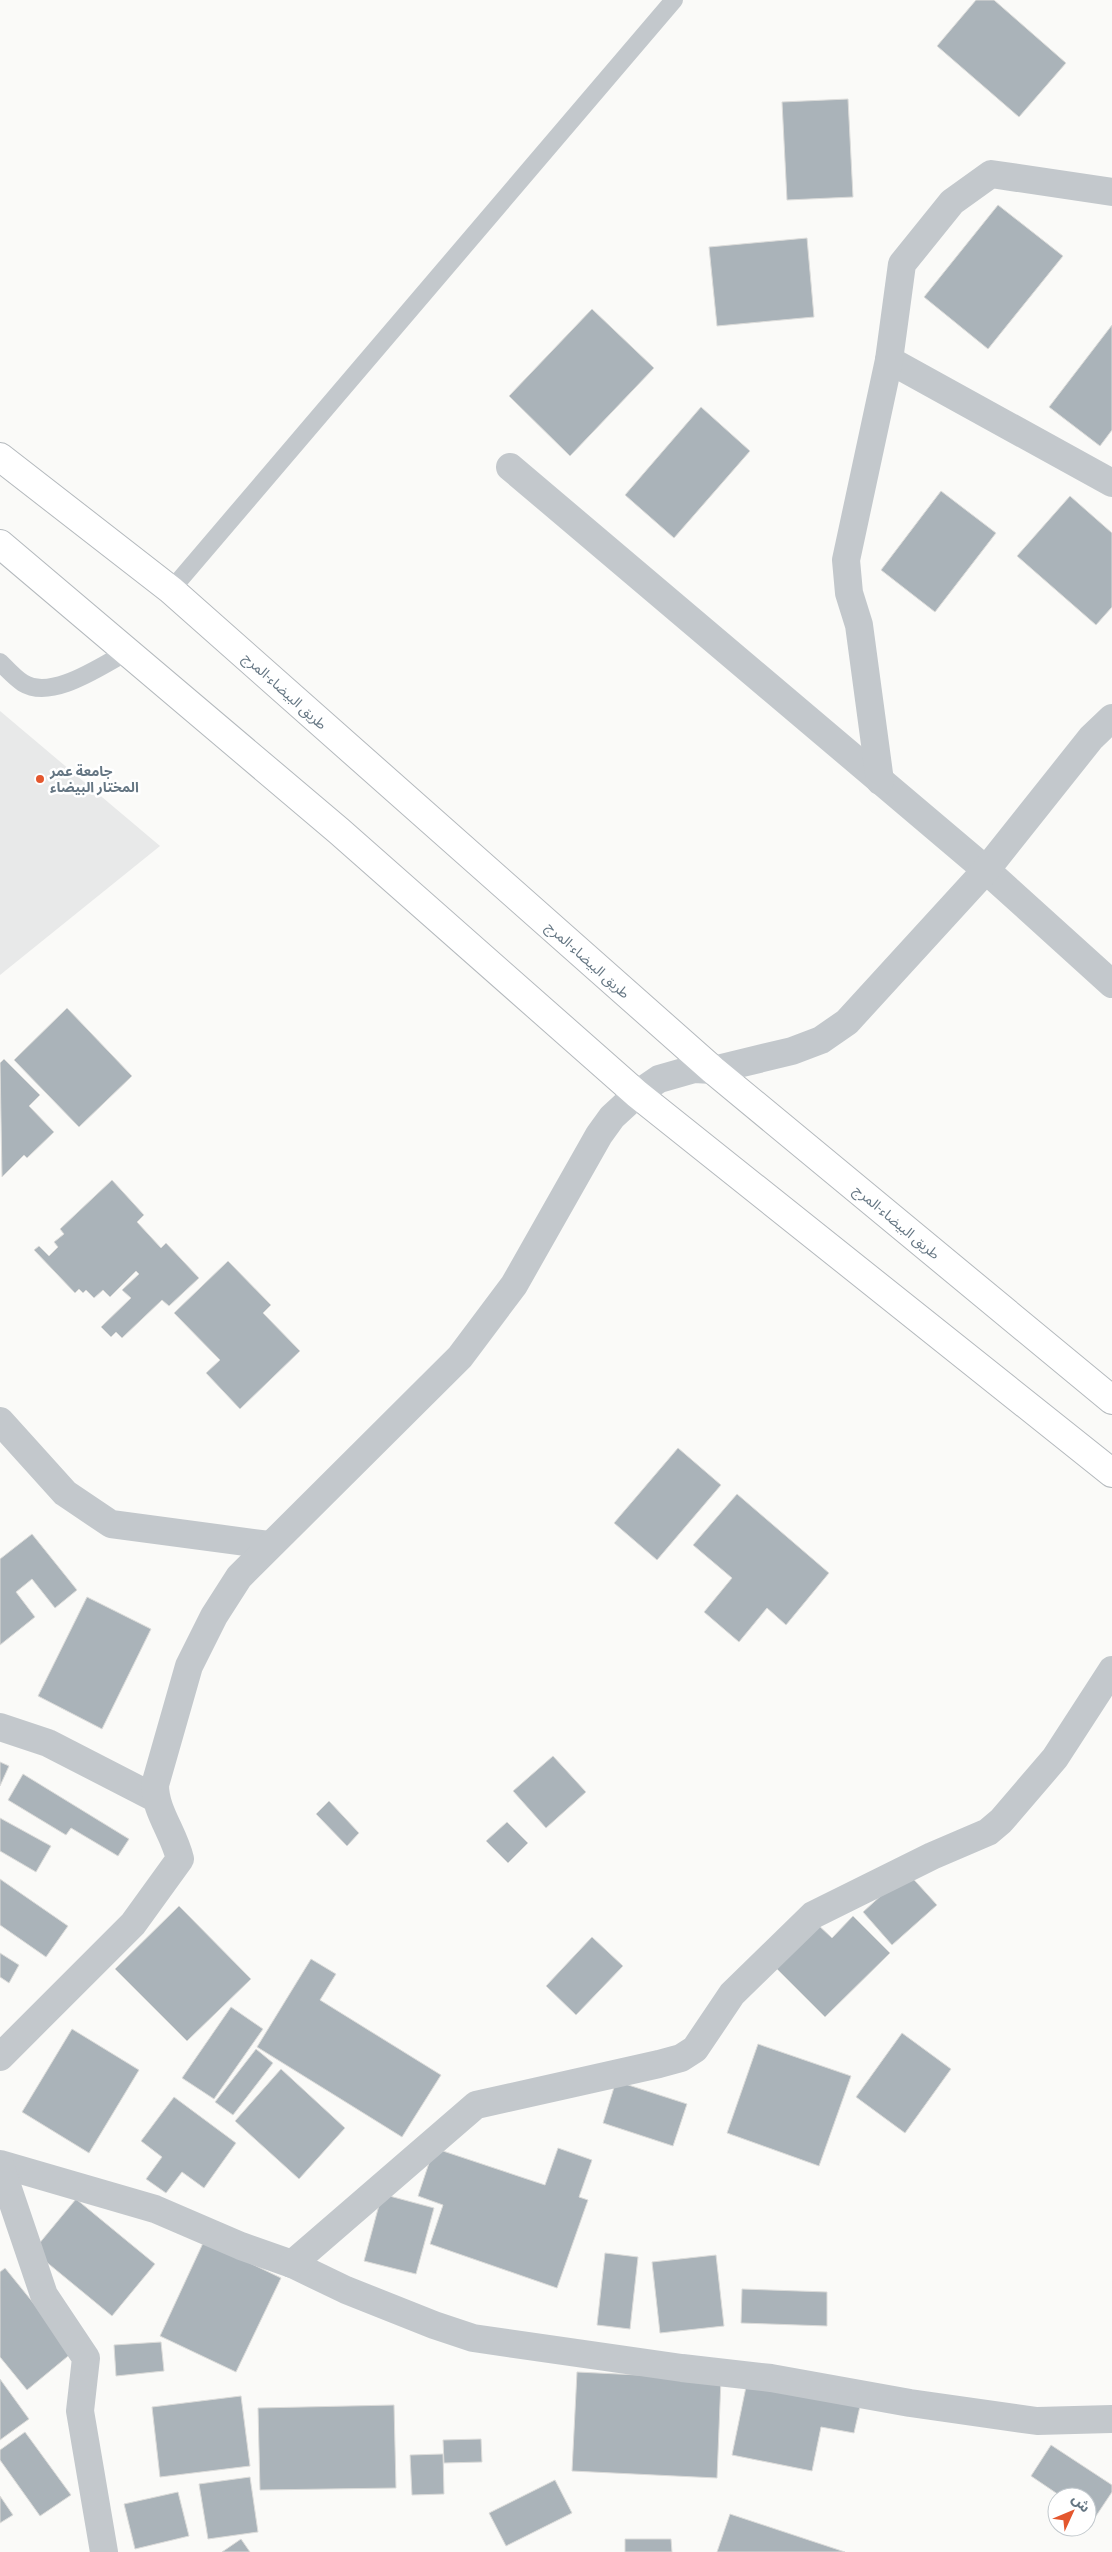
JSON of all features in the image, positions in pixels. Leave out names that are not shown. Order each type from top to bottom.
[{"type":"highway","name":"طريق البيضاء-المرج","points":[[0,457],[171,590],[712,1070],[1112,1400]]},
{"type":"highway","points":[[0,544],[339,831],[637,1094],[1112,1473]]},
{"type":"street","points":[[880,781],[859,625],[849,593],[846,560],[888,360],[902,264],[952,202],[991,174],[1112,192]]},
{"type":"street","points":[[888,360],[1112,483]]},
{"type":"street","points":[[510,467],[986,870],[1112,984]]},
{"type":"street","points":[[0,2057],[133,1924],[180,1859],[176,1844],[154,1798],[154,1785],[189,1666],[214,1616],[238,1578],[269,1544],[460,1357],[514,1285],[599,1135],[612,1117],[637,1094],[659,1079],[694,1069],[712,1070],[792,1051],[821,1040],[846,1022],[986,870],[1091,738],[1112,718]]},
{"type":"street","points":[[0,1421],[64,1492],[111,1524],[269,1544]]},
{"type":"street","points":[[292,2264],[476,2106],[659,2064],[681,2058],[696,2048],[732,1994],[812,1915],[932,1856],[978,1838],[1001,1821],[1055,1758],[1112,1670]]},
{"type":"street","points":[[0,1726],[48,1743],[154,1798]]},
{"type":"street","points":[[0,2164],[155,2210],[241,2246],[292,2264],[355,2294],[434,2326],[474,2338],[672,2367],[771,2378],[910,2403],[1037,2421],[1112,2420]]},
{"type":"street","points":[[0,2164],[44,2295],[86,2358],[80,2411],[104,2552]]},
{"type":"lane","points":[[171,590],[674,0]]},
{"type":"lane","points":[[0,662],[25,684],[48,688],[69,684],[127,652]]},
{"type":"shaded area","name":"جامعة عمر المختار البيضاء","points":[[0,711],[160,846],[0,975]]},
{"type":"building","points":[[976,0],[994,0],[1066,63],[1019,117],[937,46]]},
{"type":"building","points":[[848,99],[853,197],[787,200],[782,102]]},
{"type":"building","points":[[998,205],[1063,256],[988,349],[924,297]]},
{"type":"building","points":[[807,238],[814,317],[717,326],[709,247]]},
{"type":"building","points":[[592,309],[654,368],[570,456],[509,396]]},
{"type":"building","points":[[1112,325],[1112,430],[1100,446],[1049,407]]},
{"type":"building","points":[[701,407],[750,451],[674,538],[625,495]]},
{"type":"building","points":[[941,491],[996,533],[935,612],[881,570]]},
{"type":"building","points":[[1070,496],[1112,533],[1112,607],[1096,625],[1017,556]]},
{"type":"building","points":[[67,1008],[132,1076],[79,1127],[14,1060]]},
{"type":"building","points":[[4,1059],[40,1095],[29,1106],[54,1132],[27,1158],[24,1155],[2,1177],[0,1063]]},
{"type":"building","points":[[112,1180],[144,1215],[137,1222],[161,1248],[166,1243],[199,1278],[169,1306],[162,1300],[122,1338],[116,1332],[111,1337],[101,1327],[131,1298],[122,1290],[139,1274],[136,1271],[110,1297],[103,1290],[94,1298],[86,1290],[83,1293],[79,1289],[75,1293],[34,1250],[39,1246],[49,1256],[58,1247],[54,1242],[64,1234],[60,1229]]},
{"type":"building","points":[[228,1261],[271,1305],[263,1313],[300,1351],[240,1409],[206,1373],[220,1360],[174,1313]]},
{"type":"building","points":[[678,1448],[721,1485],[657,1560],[614,1523]]},
{"type":"building","points":[[737,1494],[829,1573],[786,1625],[767,1608],[739,1642],[704,1612],[732,1578],[693,1545]]},
{"type":"building","points":[[32,1534],[77,1590],[55,1608],[32,1579],[16,1592],[35,1617],[0,1645],[0,1559]]},
{"type":"building","points":[[87,1597],[151,1629],[102,1729],[38,1696]]},
{"type":"building","points":[[553,1756],[586,1792],[546,1828],[513,1791]]},
{"type":"building","points":[[0,1762],[9,1766],[0,1786]]},
{"type":"building","points":[[23,1774],[129,1839],[118,1856],[71,1828],[66,1835],[8,1800]]},
{"type":"building","points":[[329,1801],[359,1833],[347,1846],[316,1814]]},
{"type":"building","points":[[0,1818],[51,1846],[36,1872],[0,1851]]},
{"type":"building","points":[[507,1822],[528,1843],[508,1863],[486,1841]]},
{"type":"building","points":[[907,1872],[937,1905],[892,1945],[863,1912]]},
{"type":"building","points":[[0,1879],[68,1926],[46,1957],[0,1925]]},
{"type":"building","points":[[179,1906],[251,1979],[187,2041],[115,1969]]},
{"type":"building","points":[[853,1916],[890,1953],[825,2017],[774,1966],[816,1923],[832,1938]]},
{"type":"building","points":[[592,1937],[623,1966],[576,2015],[546,1986]]},
{"type":"building","points":[[0,1953],[19,1965],[9,1983],[0,1977]]},
{"type":"building","points":[[311,1959],[336,1974],[320,2000],[441,2075],[402,2137],[257,2047]]},
{"type":"building","points":[[231,2007],[263,2029],[214,2099],[182,2078]]},
{"type":"building","points":[[72,2029],[139,2070],[89,2153],[22,2112]]},
{"type":"building","points":[[902,2033],[951,2069],[905,2133],[856,2097]]},
{"type":"building","points":[[758,2044],[851,2076],[819,2166],[727,2133]]},
{"type":"building","points":[[256,2049],[273,2063],[233,2115],[215,2102]]},
{"type":"building","points":[[281,2069],[345,2128],[299,2179],[235,2121]]},
{"type":"building","points":[[616,2081],[687,2104],[673,2146],[603,2123]]},
{"type":"building","points":[[174,2097],[236,2143],[204,2188],[182,2172],[166,2193],[146,2179],[162,2157],[141,2141]]},
{"type":"building","points":[[434,2148],[545,2185],[558,2148],[592,2160],[579,2197],[588,2200],[557,2288],[430,2244],[443,2205],[418,2196]]},
{"type":"building","points":[[382,2194],[434,2208],[416,2274],[364,2261]]},
{"type":"building","points":[[76,2199],[155,2264],[112,2316],[33,2251]]},
{"type":"building","points":[[204,2241],[281,2278],[236,2372],[160,2336]]},
{"type":"building","points":[[605,2253],[638,2257],[630,2329],[597,2325]]},
{"type":"building","points":[[716,2255],[724,2326],[660,2333],[652,2262]]},
{"type":"building","points":[[5,2268],[73,2352],[27,2390],[0,2357],[0,2272]]},
{"type":"building","points":[[742,2289],[827,2292],[827,2326],[741,2323]]},
{"type":"building","points":[[161,2342],[164,2371],[116,2376],[114,2345]]},
{"type":"building","points":[[577,2372],[721,2379],[717,2478],[572,2471]]},
{"type":"building","points":[[0,2379],[29,2419],[0,2440]]},
{"type":"building","points":[[747,2382],[860,2406],[854,2433],[821,2427],[812,2471],[732,2455]]},
{"type":"building","points":[[241,2396],[250,2466],[160,2477],[152,2407]]},
{"type":"building","points":[[394,2405],[396,2488],[260,2490],[258,2408]]},
{"type":"building","points":[[25,2432],[71,2495],[40,2516],[0,2460],[0,2450]]},
{"type":"building","points":[[481,2439],[482,2462],[444,2463],[443,2440]]},
{"type":"building","points":[[1051,2445],[1112,2485],[1112,2492],[1097,2514],[1097,2487],[1047,2487],[1031,2476]]},
{"type":"building","points":[[443,2454],[444,2494],[412,2495],[410,2455]]},
{"type":"building","points":[[250,2477],[258,2532],[208,2539],[199,2484]]},
{"type":"building","points":[[555,2480],[572,2513],[506,2546],[489,2513]]},
{"type":"building","points":[[178,2492],[189,2536],[135,2549],[124,2504]]},
{"type":"building","points":[[0,2496],[13,2515],[0,2523]]},
{"type":"building","points":[[730,2514],[845,2552],[717,2552]]},
{"type":"building","points":[[241,2539],[250,2552],[222,2552]]},
{"type":"building","points":[[625,2539],[671,2539],[672,2552],[625,2552]]},
{"type":"place","name":"جامعة عمر المختار البيضاء","points":[[40,779]]}]
